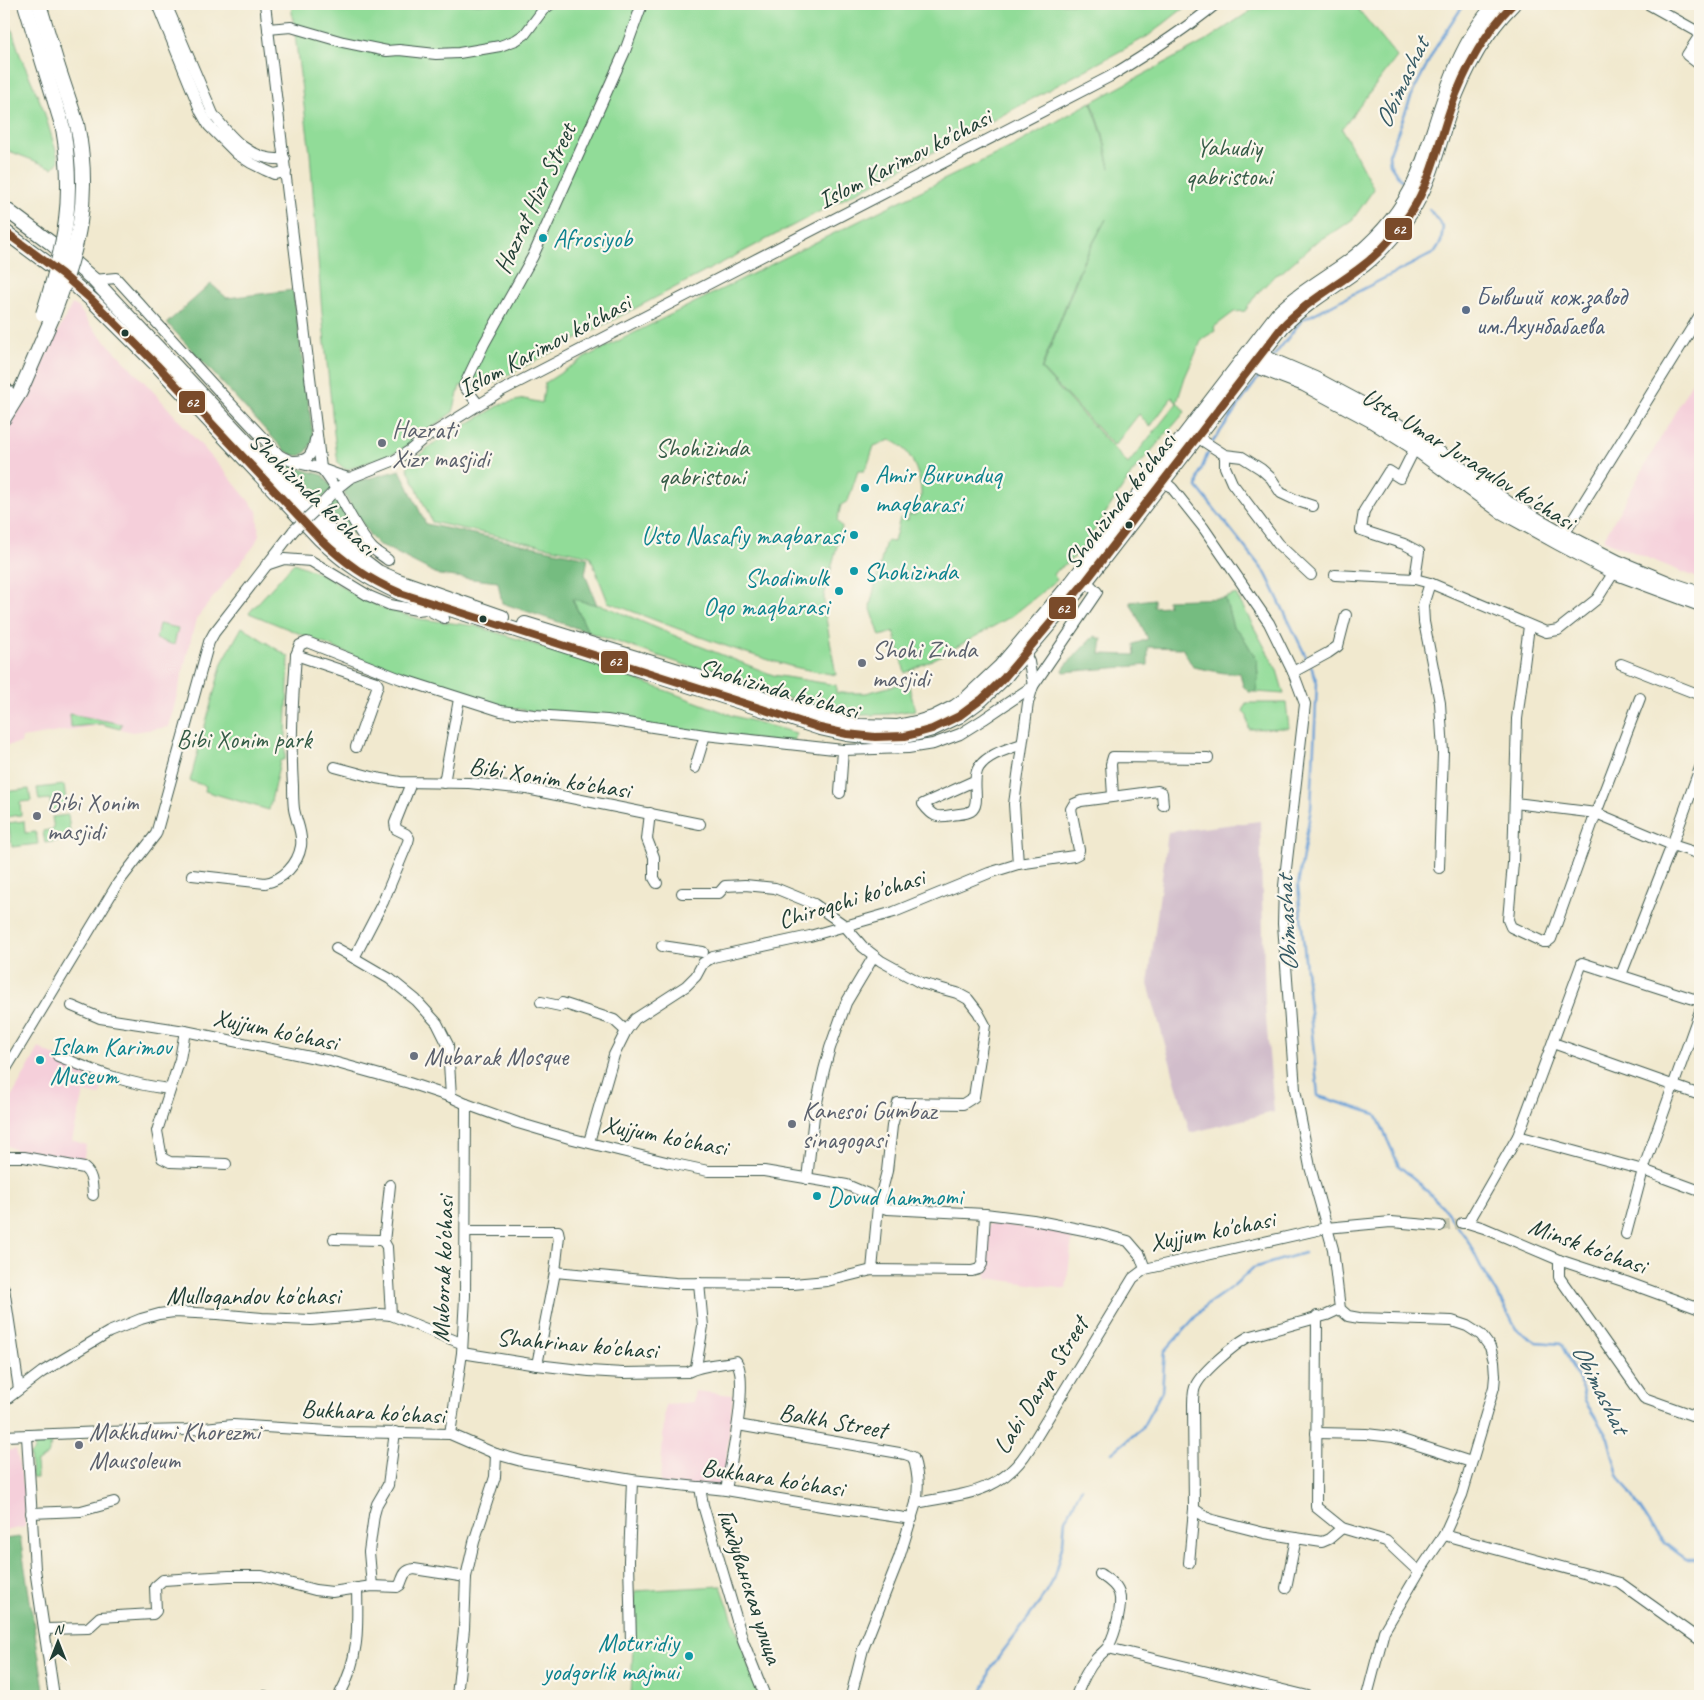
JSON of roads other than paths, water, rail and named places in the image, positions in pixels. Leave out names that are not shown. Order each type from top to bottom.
[{"type":"main road","points":[[16,4],[30,22]]},
{"type":"main road","points":[[25,4],[63,128],[68,176],[69,196],[66,228],[47,316]]},
{"type":"main road","points":[[4,418],[20,392],[26,366],[72,261],[82,218],[84,160],[78,124],[39,4]]},
{"type":"main road","name":"Shohizinda ko'chasi","points":[[4,231],[62,274],[93,301],[157,364],[332,551],[374,582],[400,594],[753,706],[804,724],[847,734],[876,737],[905,736],[932,729],[971,708],[1025,654],[1086,582],[1159,477],[1201,440],[1268,324],[1286,306],[1367,247],[1387,225],[1409,194],[1423,162],[1450,80],[1469,42],[1496,4]]},
{"type":"main road","name":"Shohizinda ko'chasi","points":[[4,208],[52,243],[94,280],[338,541],[378,572],[415,588],[514,621],[730,687],[824,719],[847,724],[897,726],[914,724],[944,712],[966,699],[1001,666],[1159,477],[1250,358],[1299,310],[1358,270],[1394,236],[1410,213],[1431,172],[1450,110],[1466,71],[1484,39],[1499,18],[1513,4]]},
{"type":"main road","name":"Usta Umar Juraqulov ko'chasi","points":[[1250,358],[1371,420],[1415,448],[1501,511],[1561,539],[1670,584],[1700,594]]},
{"type":"main road","name":"Usta Umar Juraqulov ko'chasi","points":[[1250,358],[1315,379],[1373,410],[1421,440],[1507,503],[1614,572],[1700,604]]},
{"type":"main road","points":[[6,394],[26,366]]},
{"type":"street","points":[[157,4],[201,112],[209,126],[227,145],[250,163],[274,174],[286,177]]},
{"type":"street","points":[[166,4],[216,118],[234,139],[248,150],[271,160],[284,159]]},
{"type":"street","points":[[265,4],[321,468],[372,548],[388,560]]},
{"type":"street","points":[[268,29],[291,27],[343,42],[387,51],[399,50],[436,54],[459,52],[490,48],[516,40],[525,34],[542,10],[551,4]]},
{"type":"street","name":"Hazrat Hizr Street","points":[[478,404],[464,386],[484,344],[533,256],[625,52],[642,4]]},
{"type":"street","name":"Islom Karimov ko'chasi","points":[[4,1072],[118,882],[156,834],[209,642],[214,633],[294,530],[336,489],[350,478],[395,460],[478,404],[560,359],[1109,76],[1153,50],[1216,4]]},
{"type":"street","points":[[1648,4],[1700,34],[1687,55],[1700,65]]},
{"type":"street","points":[[94,280],[116,278],[217,390],[279,455],[291,461],[321,468],[350,478]]},
{"type":"street","points":[[1561,539],[1700,315]]},
{"type":"street","points":[[291,461],[301,461],[309,457],[313,451],[316,430]]},
{"type":"street","points":[[1201,440],[1222,454],[1242,456],[1271,478],[1281,493],[1313,506]]},
{"type":"street","points":[[1415,448],[1400,478],[1389,471],[1364,510],[1361,530],[1404,544],[1419,552],[1415,579]]},
{"type":"street","points":[[1222,454],[1232,483],[1278,544],[1311,575]]},
{"type":"street","points":[[1159,477],[1172,488],[1203,528],[1268,623],[1293,672],[1305,704],[1284,886],[1284,933],[1295,1090],[1310,1168],[1333,1249],[1340,1309],[1348,1316],[1359,1318],[1452,1321],[1467,1326],[1481,1335],[1490,1347],[1494,1361],[1494,1387],[1462,1495],[1444,1535],[1419,1572],[1384,1631],[1368,1696]]},
{"type":"street","points":[[265,565],[284,558],[311,561],[369,596],[390,605],[417,610],[426,609],[444,618]]},
{"type":"street","points":[[1335,576],[1415,579],[1430,583],[1546,632],[1558,630],[1597,599],[1614,572]]},
{"type":"street","points":[[1086,582],[1097,592],[1033,686],[1028,703],[1014,804],[1018,864],[1078,854],[1079,850],[1071,809],[1080,800],[1160,792],[1162,793],[1163,805]]},
{"type":"street","points":[[1430,583],[1424,605],[1424,622],[1440,703],[1443,752],[1439,868]]},
{"type":"street","points":[[1061,611],[1076,622]]},
{"type":"street","points":[[1293,672],[1338,646],[1346,615]]},
{"type":"street","points":[[1529,626],[1517,719],[1513,863],[1508,920],[1511,927],[1543,942],[1551,940],[1596,813],[1640,698]]},
{"type":"street","points":[[192,875],[266,883],[284,874],[293,865],[298,856],[301,846],[301,834],[294,809],[292,724],[298,650],[307,642],[401,679],[501,711],[534,716],[608,720],[705,735],[843,750],[908,748],[933,744],[960,734],[1033,686]]},
{"type":"street","points":[[298,650],[376,682],[378,685],[356,747]]},
{"type":"street","points":[[1025,654],[1029,662],[1033,686]]},
{"type":"street","points":[[1621,664],[1700,695]]},
{"type":"street","points":[[444,783],[459,699]]},
{"type":"street","points":[[695,768],[705,735]]},
{"type":"street","points":[[974,782],[923,804],[931,814],[939,817],[967,813],[975,807],[976,794],[974,782],[976,770],[983,761],[999,752],[1022,744]]},
{"type":"street","points":[[840,794],[843,750]]},
{"type":"street","points":[[1113,796],[1111,764],[1113,758],[1208,758]]},
{"type":"street","name":"Bibi Xonim ko'chasi","points":[[335,767],[376,778],[411,783],[469,783],[528,789],[700,824]]},
{"type":"street","points":[[1621,975],[1700,768]]},
{"type":"street","points":[[354,958],[383,902],[408,842],[409,838],[406,834],[396,829],[395,823],[411,783]]},
{"type":"street","points":[[1515,803],[1596,813],[1672,845],[1700,854]]},
{"type":"street","points":[[650,813],[647,839],[654,857],[654,878],[657,883]]},
{"type":"street","name":"Chiroqchi ko'chasi","points":[[589,1142],[614,1055],[626,1031],[636,1019],[686,986],[696,976],[703,963],[713,957],[810,936],[894,912],[980,876],[1018,864]]},
{"type":"street","points":[[682,893],[719,893],[725,886],[745,885],[776,888],[814,904],[844,926],[874,956],[921,983],[957,993],[968,999],[986,1025],[974,1097],[963,1104],[898,1103],[892,1126],[887,1171],[878,1206],[872,1270]]},
{"type":"street","points":[[662,946],[703,952]]},
{"type":"street","points":[[336,948],[390,980],[416,1000],[437,1023],[448,1045],[451,1097]]},
{"type":"street","points":[[807,1179],[814,1116],[830,1048],[846,1004],[874,956]]},
{"type":"street","points":[[1700,1001],[1582,963],[1518,1136],[1643,1170],[1700,1192]]},
{"type":"street","points":[[541,1002],[560,1006],[562,1003],[614,1020],[626,1031]]},
{"type":"street","name":"Xujjum ko'chasi","points":[[72,1006],[91,1016],[108,1020],[184,1031],[330,1061],[409,1083],[518,1123],[708,1171],[764,1171],[847,1185],[868,1194],[878,1206],[905,1211],[985,1214],[1099,1232],[1128,1241],[1140,1255],[1145,1269],[1326,1228]]},
{"type":"street","points":[[1626,1234],[1643,1170],[1700,1011]]},
{"type":"street","points":[[184,1031],[180,1059],[157,1132],[162,1158],[170,1162],[226,1164]]},
{"type":"street","points":[[1553,1043],[1700,1095]]},
{"type":"street","points":[[58,1056],[106,1076],[170,1090]]},
{"type":"street","name":"Muborak ko'chasi","points":[[450,1434],[462,1348],[465,1296],[466,1104]]},
{"type":"street","name":"Minsk ko'chasi","points":[[1518,1136],[1464,1223],[1484,1228],[1559,1260],[1700,1309]]},
{"type":"street","points":[[4,1157],[24,1157],[84,1168],[90,1173],[93,1195]]},
{"type":"street","points":[[390,1185],[384,1242],[387,1246],[391,1315]]},
{"type":"street","points":[[555,1272],[675,1283],[793,1284],[827,1280],[872,1270],[972,1271],[979,1269],[982,1264],[985,1214]]},
{"type":"street","points":[[1326,1228],[1391,1222],[1440,1226]]},
{"type":"street","points":[[466,1231],[558,1231],[555,1272],[537,1365]]},
{"type":"street","points":[[334,1238],[380,1240],[384,1242]]},
{"type":"street","points":[[1559,1260],[1559,1277],[1644,1398],[1700,1418]]},
{"type":"street","name":"Labi Darya Street","points":[[916,1503],[981,1490],[996,1483],[1014,1469],[1025,1456],[1125,1290],[1133,1278],[1145,1269]]},
{"type":"street","points":[[696,1367],[703,1326],[699,1283]]},
{"type":"street","points":[[4,1288],[19,1389]]},
{"type":"street","points":[[1189,1563],[1194,1509],[1194,1387],[1202,1375],[1240,1341],[1317,1316],[1327,1315],[1340,1309]]},
{"type":"street","name":"Mulloqandov ko'chasi","points":[[4,1401],[42,1372],[109,1332],[134,1321],[174,1312],[311,1320],[380,1314],[391,1315],[462,1348]]},
{"type":"street","points":[[1317,1316],[1318,1367],[1315,1503],[1319,1510],[1342,1528],[1386,1541],[1419,1572]]},
{"type":"street","name":"Shahrinav ko'chasi","points":[[462,1348],[537,1365],[623,1373],[688,1372],[696,1367],[722,1365],[736,1361],[740,1367],[738,1425],[726,1490]]},
{"type":"street","name":"Balkh Street","points":[[738,1425],[905,1454],[913,1457],[918,1488],[916,1503]]},
{"type":"street","name":"Bukhara ko'chasi","points":[[4,1436],[186,1430],[233,1426],[346,1432],[450,1434],[496,1454],[525,1462],[632,1480],[726,1490],[912,1519]]},
{"type":"street","points":[[372,1586],[369,1552],[374,1515],[377,1504],[388,1485],[395,1432]]},
{"type":"street","points":[[1316,1434],[1366,1434],[1393,1438],[1471,1462]]},
{"type":"street","points":[[27,1436],[35,1569],[54,1696]]},
{"type":"street","points":[[457,1696],[464,1629],[466,1577],[474,1542],[495,1477],[496,1454]]},
{"type":"street","points":[[631,1642],[629,1561],[632,1480]]},
{"type":"street","name":"Гиждуванская улица","points":[[700,1487],[703,1505],[743,1641],[765,1696]]},
{"type":"street","points":[[31,1513],[81,1510],[114,1502]]},
{"type":"street","points":[[851,1696],[863,1649],[899,1558],[916,1503]]},
{"type":"street","points":[[1194,1509],[1209,1519],[1264,1533],[1322,1542],[1334,1536],[1342,1528]]},
{"type":"street","points":[[1444,1535],[1620,1583],[1700,1640]]},
{"type":"street","points":[[1286,1588],[1296,1538]]},
{"type":"street","points":[[45,1629],[88,1628],[100,1617],[153,1614],[156,1611],[155,1587],[163,1580],[262,1576],[315,1590],[332,1592],[372,1586],[397,1587],[400,1585],[404,1573],[414,1569],[466,1577]]},
{"type":"street","points":[[1076,1696],[1080,1684],[1096,1659],[1108,1648],[1112,1639],[1120,1602],[1119,1593],[1115,1586],[1100,1574]]},
{"type":"street","points":[[339,1696],[347,1682],[355,1656],[358,1633],[357,1588]]},
{"type":"street","points":[[1108,1648],[1308,1696]]},
{"type":"street","points":[[253,1696],[265,1696]]},
{"type":"waterway","name":"Obimashat","points":[[1401,180],[1390,164],[1389,155],[1413,92],[1436,47],[1464,4]]},
{"type":"waterway","name":"Obimashat","points":[[1273,357],[1302,320],[1434,253],[1441,242],[1443,227],[1429,209]]},
{"type":"waterway","name":"Obimashat","points":[[1212,443],[1261,374]]},
{"type":"waterway","name":"Obimashat","points":[[1210,448],[1199,475],[1197,487],[1266,574],[1308,661]]},
{"type":"waterway","name":"Obimashat","points":[[1311,666],[1317,683],[1311,808],[1298,885],[1318,1096],[1376,1114],[1399,1166],[1443,1207],[1467,1239],[1516,1329],[1536,1342],[1561,1344],[1581,1385],[1585,1401],[1608,1438],[1618,1475],[1652,1527],[1664,1543],[1686,1559],[1700,1559]]},
{"type":"waterway","points":[[1112,1453],[1142,1428],[1162,1391],[1165,1351],[1205,1306],[1232,1287],[1253,1268],[1304,1253]]},
{"type":"waterway","points":[[981,1696],[992,1666],[1040,1602],[1054,1577],[1063,1543],[1065,1520],[1082,1487]]},
{"type":"tunnel","points":[[1440,1226],[1461,1224]]},
{"type":"place","name":"Afrosiyob","points":[[543,238]]},
{"type":"place","name":"Бывший кож.завод им.Ахунбабаева","points":[[1466,310]]},
{"type":"place","name":"Hazrati Xizr masjidi","points":[[382,443]]},
{"type":"place","name":"Amir Burunduq maqbarasi","points":[[865,488]]},
{"type":"place","name":"Usto Nasafiy maqbarasi","points":[[854,535]]},
{"type":"place","name":"Shohizinda","points":[[854,571]]},
{"type":"place","name":"Shodimulk Oqo maqbarasi","points":[[839,591]]},
{"type":"place","name":"Shohi Zinda masjidi","points":[[862,663]]},
{"type":"place","name":"Bibi Xonim masjidi","points":[[37,816]]},
{"type":"place","name":"Mubarak Mosque","points":[[414,1056]]},
{"type":"place","name":"Islam Karimov Museum","points":[[40,1060]]},
{"type":"place","name":"Kanesoi Gumbaz sinagogasi","points":[[792,1124]]},
{"type":"place","name":"Dovud hammomi","points":[[817,1196]]},
{"type":"place","name":"Makhdumi Khorezmi Mausoleum","points":[[79,1445]]},
{"type":"place","name":"Moturidiy yodgorlik majmui","points":[[689,1656]]},
{"type":"park label","name":"Yahudiy qabristoni","points":[[1229,162]]},
{"type":"park label","name":"Shohizinda qabristoni","points":[[702,462]]},
{"type":"park label","name":"Bibi Xonim park","points":[[244,739]]}]
